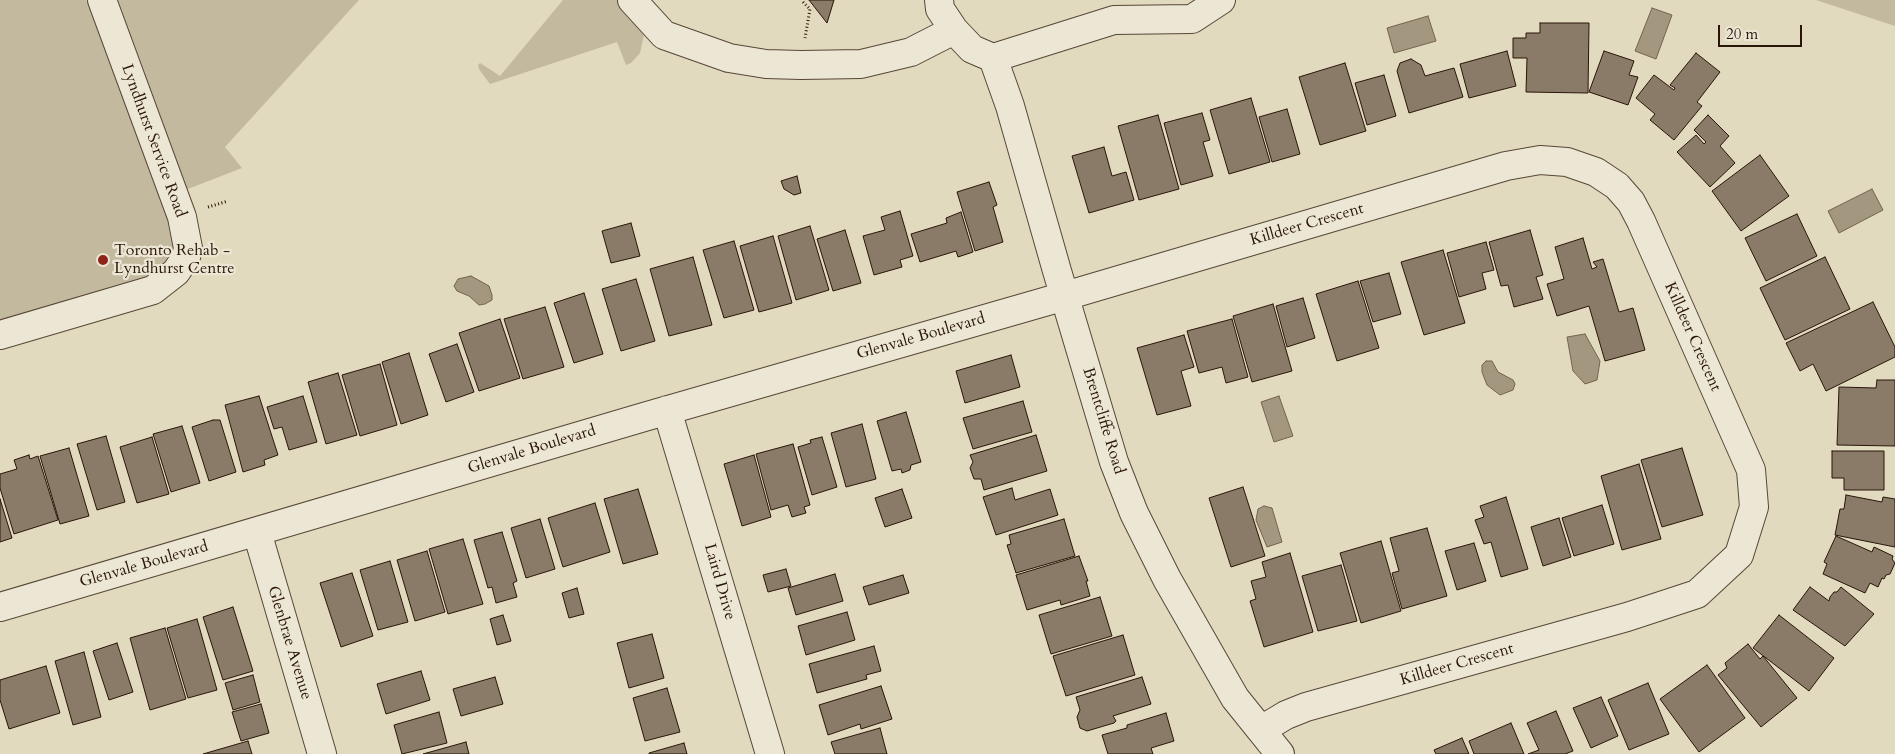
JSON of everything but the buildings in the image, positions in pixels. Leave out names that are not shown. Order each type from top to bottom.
[{"type":"street","name":"Lyndhurst Service Road","points":[[0,335],[153,290],[176,272],[186,257],[188,248],[182,217],[102,0]]},
{"type":"street","points":[[632,0],[664,35],[729,58],[766,64],[861,64],[911,52],[954,30]]},
{"type":"street","points":[[938,0],[940,9],[954,30],[972,49],[993,58],[1114,20],[1192,19],[1221,0]]},
{"type":"street","name":"Brentcliffe Road","points":[[993,58],[1010,106],[1114,462],[1134,514],[1167,579],[1235,698],[1280,754]]},
{"type":"street","name":"Killdeer Crescent","points":[[1065,296],[1506,166],[1540,160],[1567,162],[1596,172],[1617,186],[1631,202],[1641,221],[1751,470],[1754,507],[1740,555],[1697,594],[1627,617],[1306,707],[1286,715],[1261,730]]},
{"type":"street","name":"Glenvale Boulevard","points":[[0,607],[668,410],[1065,296]]},
{"type":"street","name":"Laird Drive","points":[[668,410],[770,754]]},
{"type":"street","name":"Glenbrae Avenue","points":[[257,532],[322,754]]},
{"type":"path","points":[[801,65],[810,9],[803,2]]},
{"type":"shaded area","name":"Toronto Rehab - Lyndhurst Centre","points":[[0,0],[86,0],[173,219],[178,244],[169,271],[0,328]]},
{"type":"shaded area","points":[[107,0],[359,0],[225,147],[242,168],[180,192]]},
{"type":"shaded area","points":[[563,0],[618,0],[644,35],[640,53],[631,63],[626,65],[617,42],[490,84],[478,65],[480,63],[500,76]]},
{"type":"shaded area","points":[[1816,0],[1895,0],[1895,26]]},
{"type":"shaded area","points":[[1652,8],[1672,15],[1656,59],[1635,51]]},
{"type":"shaded area","points":[[1428,16],[1436,41],[1394,53],[1387,28]]},
{"type":"shaded area","points":[[1872,189],[1883,210],[1839,233],[1828,211]]},
{"type":"shaded area","points":[[471,276],[489,286],[492,300],[479,305],[469,296],[457,291],[454,286],[458,279]]},
{"type":"shaded area","points":[[1585,334],[1600,361],[1597,380],[1585,384],[1573,371],[1567,337]]},
{"type":"shaded area","points":[[1486,361],[1492,361],[1498,372],[1513,380],[1515,384],[1513,390],[1500,395],[1487,385],[1482,372],[1482,365]]},
{"type":"shaded area","points":[[1279,396],[1293,436],[1274,442],[1261,402]]},
{"type":"shaded area","points":[[1264,506],[1272,508],[1282,542],[1267,547],[1256,520],[1258,509]]},
{"type":"place","name":"Toronto Rehab - Lyndhurst Centre","points":[[103,260]]}]
